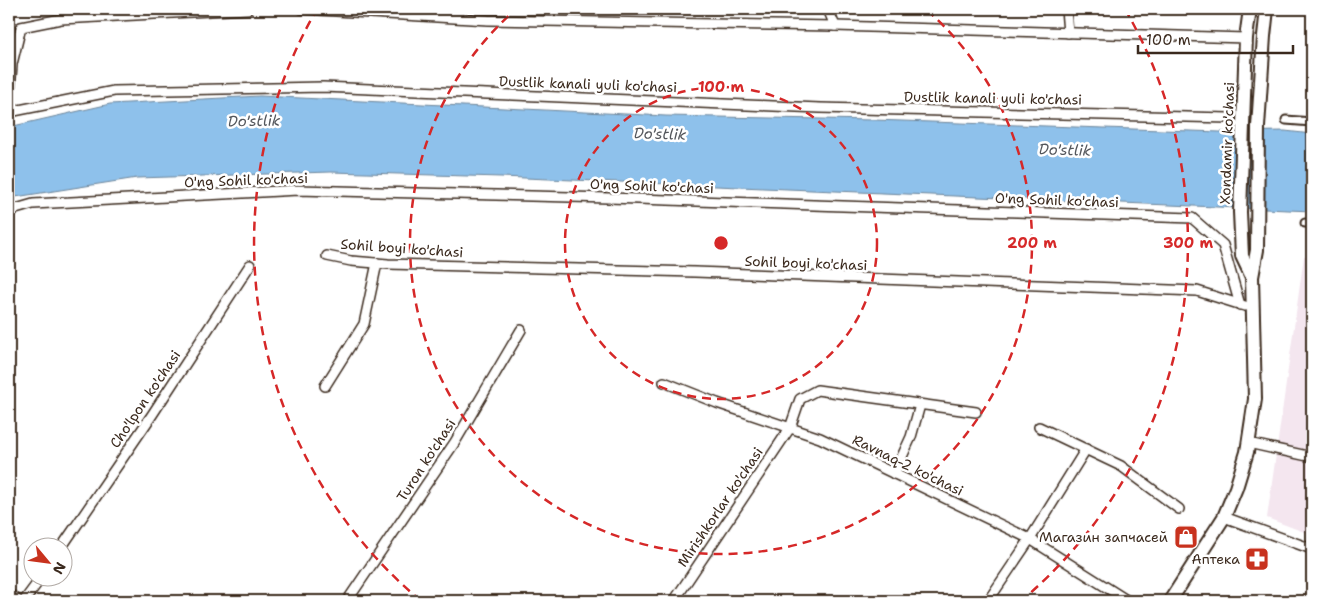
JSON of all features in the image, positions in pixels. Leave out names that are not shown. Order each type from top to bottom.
[{"type":"main road","name":"Xondamir ko'chasi","points":[[1250,9],[1246,38],[1240,212],[1242,256],[1252,277]]},
{"type":"main road","name":"Xondamir ko'chasi","points":[[1170,601],[1224,517],[1236,488],[1248,443],[1255,399],[1246,306],[1257,250],[1258,128],[1264,36],[1268,9]]},
{"type":"street","points":[[9,106],[12,64],[21,27],[61,19],[248,9]]},
{"type":"street","points":[[302,9],[488,20],[835,26],[1246,38]]},
{"type":"street","points":[[828,9],[835,26]]},
{"type":"street","points":[[1066,9],[1068,33]]},
{"type":"street","name":"Dustlik kanali yuli ko'chasi","points":[[9,112],[114,91],[323,87],[820,108],[1229,118]]},
{"type":"street","points":[[1286,120],[1312,122]]},
{"type":"street","name":"O'ng Sohil ko'chasi","points":[[9,211],[33,204],[298,190],[618,198],[1192,218],[1224,245],[1246,306]]},
{"type":"street","name":"Sohil boyi ko'chasi","points":[[326,256],[351,262],[1197,291],[1246,306]]},
{"type":"street","points":[[325,386],[364,324],[377,263]]},
{"type":"street","name":"Cho'lpon ko'chasi","points":[[68,538],[152,415],[250,264]]},
{"type":"street","name":"Turon ko'chasi","points":[[347,601],[455,442],[521,330]]},
{"type":"street","name":"Ravnaq-2 ko'chasi","points":[[664,382],[820,438],[1030,539],[1128,601]]},
{"type":"street","name":"Mirishkorlar ko'chasi","points":[[674,601],[790,428],[800,399],[817,390],[976,412]]},
{"type":"street","points":[[894,474],[911,436],[920,405]]},
{"type":"street","points":[[1039,427],[1121,466],[1180,509]]},
{"type":"street","points":[[1248,443],[1312,457]]},
{"type":"street","points":[[988,601],[1030,539],[1086,449]]},
{"type":"street","points":[[1224,517],[1312,548]]},
{"type":"street","points":[[24,601],[34,588]]},
{"type":"street","points":[[9,594],[19,601]]},
{"type":"shaded area","points":[[1304,256],[1312,256],[1312,535],[1267,518]]},
{"type":"water","name":"Do'stlik","points":[[260,96],[666,116],[873,120],[1220,132],[1285,131],[1312,134],[1312,211],[501,177],[331,172],[137,178],[9,198],[9,127],[110,104]]},
{"type":"place","name":"Магазин запчасей","points":[[1186,537]]},
{"type":"place","name":"Аптека","points":[[1257,559]]}]
